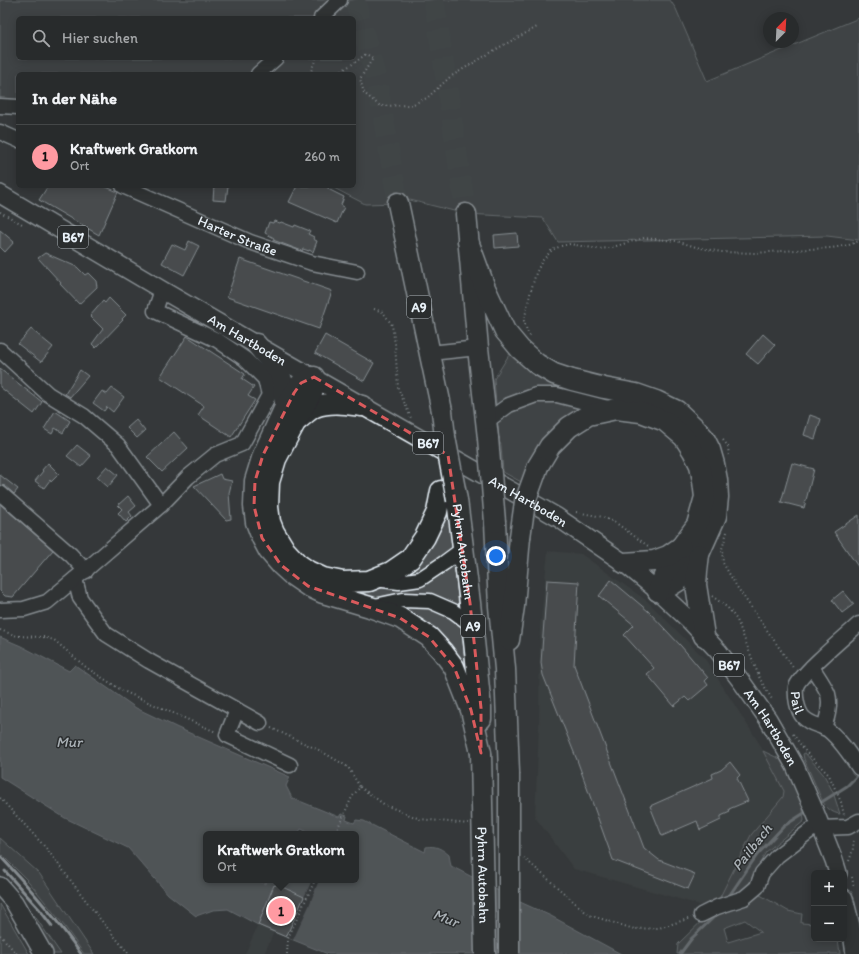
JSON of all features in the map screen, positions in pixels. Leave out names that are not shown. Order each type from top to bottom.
[{"type":"highway","name":"A9","points":[[398,203],[442,411],[449,495]]},
{"type":"highway","name":"Pyhrn Autobahn","points":[[466,214],[478,348],[488,430],[504,669],[508,773],[509,954]]},
{"type":"highway","points":[[468,241],[485,288],[505,331],[520,349],[537,364],[554,374],[572,380],[636,394],[656,401],[677,411],[704,438],[710,450],[717,480],[718,496],[716,516],[690,551],[664,576],[658,591]]},
{"type":"highway","points":[[256,344],[279,372],[290,415]]},
{"type":"highway","points":[[314,378],[301,383],[294,393],[290,415],[269,482],[268,508],[270,522],[284,550],[298,564],[308,571],[323,578],[343,582],[369,581],[391,572],[410,559],[425,537],[437,512],[449,495]]},
{"type":"highway","points":[[362,406],[341,403],[332,404],[290,415],[263,455],[255,481],[254,506],[256,522],[269,551],[292,575],[308,586],[323,593],[400,618],[429,636],[454,667],[471,710],[481,753]]},
{"type":"highway","points":[[504,669],[514,606],[520,537],[525,502],[538,466],[550,446],[569,427],[588,415],[614,410],[641,412],[665,421],[684,437],[700,465],[705,497],[690,551],[697,572],[696,585],[704,636]]},
{"type":"highway","name":"Pyhrn Autobahn","points":[[449,495],[463,549],[473,626],[481,708],[486,954]]},
{"type":"highway","points":[[624,563],[654,561],[690,551]]},
{"type":"main road","name":"Am Hartboden","points":[[0,194],[362,406],[557,517],[624,563],[658,591],[688,619],[718,651],[741,681],[768,718],[794,766],[821,828]]},
{"type":"main road","name":"B67","points":[[821,828],[834,860],[845,869]]},
{"type":"main road","points":[[0,886],[14,902],[44,954]]},
{"type":"main road","points":[[850,896],[851,926],[855,954]]},
{"type":"street","points":[[323,16],[340,0]]},
{"type":"street","points":[[260,72],[274,60]]},
{"type":"street","points":[[0,106],[16,107]]},
{"type":"street","points":[[0,132],[16,139]]},
{"type":"street","name":"Harter Straße","points":[[128,188],[250,242],[312,262],[357,272]]},
{"type":"street","name":"Am Hartboden","points":[[0,610],[24,609],[47,602],[161,505],[188,477],[215,455],[242,444],[269,395],[264,379],[245,359],[217,340],[155,311],[162,290]]},
{"type":"street","points":[[430,353],[478,348]]},
{"type":"street","points":[[0,350],[48,394],[84,416],[118,445],[161,505]]},
{"type":"street","points":[[488,430],[509,405],[536,395],[557,395],[614,410]]},
{"type":"street","points":[[0,493],[71,555],[80,575],[80,598],[106,634],[149,661],[260,723]]},
{"type":"street","points":[[374,579],[399,582],[420,579],[463,549]]},
{"type":"street","points":[[370,607],[403,600],[430,601],[453,611],[473,626]]},
{"type":"street","name":"Pail","points":[[855,762],[833,736],[824,728],[812,724],[803,716],[798,708],[796,686],[805,673],[859,624]]},
{"type":"street","name":"Pail","points":[[812,667],[828,693],[828,715],[824,728]]},
{"type":"street","points":[[237,710],[226,736],[290,765]]},
{"type":"street","points":[[701,915],[744,898],[757,887],[762,873],[777,856],[812,830],[821,828],[848,827],[859,821]]},
{"type":"path","points":[[338,72],[353,64],[366,54],[372,58],[360,79],[364,93],[380,106],[411,105],[427,98],[450,77],[539,26]]},
{"type":"path","points":[[311,72],[315,60]]},
{"type":"path","points":[[531,336],[527,331],[524,321],[536,273],[547,255],[552,250],[561,246],[570,244],[598,250],[644,238],[676,241],[721,252],[756,254],[832,248],[849,245],[859,241]]},
{"type":"path","points":[[374,309],[383,312],[392,325],[398,388],[412,420]]},
{"type":"path","points":[[720,437],[728,446],[729,458]]},
{"type":"path","points":[[583,513],[603,517],[616,523],[651,548]]},
{"type":"path","points":[[727,529],[722,549],[723,563],[737,587],[794,670],[796,686]]},
{"type":"path","points":[[708,592],[728,608],[737,620],[760,678],[775,704]]},
{"type":"path","points":[[0,630],[17,636],[44,637],[54,640],[87,668],[123,691],[226,736]]},
{"type":"path","points":[[260,723],[321,751],[348,767],[360,787],[352,797],[336,831]]},
{"type":"path","points":[[790,729],[806,752],[829,775],[840,799],[844,817]]},
{"type":"path","points":[[0,798],[46,848],[100,919],[129,954]]},
{"type":"path","points":[[850,896],[845,869],[853,850],[853,842]]},
{"type":"path","points":[[287,954],[288,938],[313,883]]},
{"type":"path","points":[[617,924],[634,929],[659,928],[701,915]]},
{"type":"path","points":[[0,935],[17,954]]},
{"type":"highlighted area","points":[[314,377],[448,455],[470,603],[481,708],[481,753],[471,710],[454,667],[429,637],[400,618],[308,586],[281,565],[262,538],[254,506],[255,481],[263,455],[294,393],[301,383]]},
{"type":"shaded area","points":[[0,0],[670,0],[676,9],[707,81],[787,48],[799,48],[799,43],[859,18],[859,240],[827,236],[558,242],[543,218],[466,214],[406,199],[398,203],[365,204],[334,188],[356,188],[356,72],[16,72],[16,108],[0,104]]},
{"type":"shaded area","points":[[512,350],[621,397],[697,447],[608,403],[523,483],[503,472],[501,445],[499,441],[494,379]]},
{"type":"shaded area","points":[[303,389],[307,389],[305,395],[271,458],[262,485],[262,508],[270,537],[279,551],[303,574],[334,586],[350,588],[367,587],[382,582],[400,573],[419,556],[426,547],[436,527],[445,496],[447,499],[466,669],[461,669],[446,645],[425,625],[387,607],[329,589],[305,579],[294,572],[284,562],[268,542],[259,507],[259,495],[263,471],[272,447]]},
{"type":"shaded area","points":[[548,551],[581,554],[647,601],[705,659],[759,743],[784,791],[783,797],[751,835],[714,909],[574,869],[535,817],[539,727],[540,628]]},
{"type":"shaded area","points":[[763,751],[782,760],[813,819],[803,809],[804,821],[766,852],[746,889],[762,896],[788,911],[802,914],[801,923],[811,924],[811,942],[838,942],[840,954],[677,954],[678,944],[714,909],[751,835],[783,797],[784,791]],"holes":[[[745,920],[761,932],[728,942],[724,928]]]},
{"type":"shaded area","points":[[805,753],[824,775],[833,792],[840,814],[827,808],[824,803],[804,759],[803,754]]},
{"type":"shaded area","points":[[0,838],[39,873],[94,954],[84,954],[65,927],[29,882],[0,853]]},
{"type":"shaded area","points":[[0,904],[29,954],[0,954]]},
{"type":"shaded area","points":[[34,915],[61,954],[44,954],[41,949]]},
{"type":"shaded area","points":[[258,925],[274,932],[264,954],[245,954]]},
{"type":"water","name":"Mur","points":[[0,637],[21,646],[69,671],[75,665],[136,708],[290,777],[286,786],[292,798],[339,817],[341,814],[347,816],[346,820],[354,823],[356,820],[364,821],[425,852],[426,847],[436,847],[441,849],[449,855],[451,866],[520,902],[551,916],[621,954],[328,954],[258,925],[228,909],[213,910],[196,916],[168,894],[128,848],[65,818],[0,777]]},
{"type":"pier","points":[[311,883],[318,883],[293,940],[286,937]]},
{"type":"building","points":[[47,188],[109,188],[118,192],[99,235],[39,200]]},
{"type":"building","points":[[214,188],[228,188],[226,201],[213,200]]},
{"type":"building","points":[[296,188],[328,188],[344,197],[341,205],[344,207],[337,223],[289,202]]},
{"type":"building","points":[[274,221],[294,227],[295,225],[310,231],[308,234],[314,237],[313,239],[317,241],[313,252],[303,249],[302,251],[273,240],[274,238],[265,233],[269,222],[273,223]]},
{"type":"building","points":[[0,230],[14,242],[5,252],[0,247]]},
{"type":"building","points":[[517,233],[518,246],[495,248],[494,235]]},
{"type":"building","points":[[189,241],[199,246],[184,275],[162,263],[172,244],[185,250]]},
{"type":"building","points":[[45,253],[77,267],[85,275],[88,273],[96,281],[97,287],[79,304],[38,258]]},
{"type":"building","points":[[240,259],[332,291],[319,329],[227,297]]},
{"type":"building","points":[[109,298],[126,315],[96,348],[92,344],[103,329],[90,316],[103,301],[105,303]]},
{"type":"building","points":[[31,329],[53,347],[41,362],[18,344]]},
{"type":"building","points":[[763,334],[775,345],[758,364],[746,354]]},
{"type":"building","points":[[325,335],[374,363],[364,381],[315,353]]},
{"type":"building","points":[[187,336],[245,374],[242,379],[254,387],[248,396],[255,400],[231,437],[198,415],[204,406],[160,377]]},
{"type":"building","points":[[0,369],[42,402],[34,414],[0,387]]},
{"type":"building","points":[[80,370],[88,376],[70,397],[65,394]]},
{"type":"building","points":[[112,388],[124,397],[113,412],[107,407],[104,411],[93,403],[102,391],[107,394]]},
{"type":"building","points":[[55,411],[70,421],[63,433],[55,428],[52,434],[44,429]]},
{"type":"building","points":[[810,415],[821,419],[815,439],[804,435]]},
{"type":"building","points":[[136,420],[145,431],[137,438],[127,428]]},
{"type":"building","points":[[174,432],[188,448],[162,472],[147,457]]},
{"type":"building","points":[[77,445],[91,456],[81,467],[67,456]]},
{"type":"building","points":[[48,463],[59,474],[51,482],[50,480],[44,488],[35,481]]},
{"type":"building","points":[[792,463],[814,469],[804,508],[781,502]]},
{"type":"building","points":[[107,466],[118,475],[108,487],[97,477]]},
{"type":"building","points":[[220,474],[222,479],[232,481],[229,493],[231,519],[226,520],[194,486]]},
{"type":"building","points":[[0,475],[18,489],[14,494],[5,486],[0,485]]},
{"type":"building","points":[[128,496],[136,506],[129,512],[132,516],[126,522],[118,513],[122,509],[118,505]]},
{"type":"building","points":[[0,504],[53,550],[13,597],[5,596],[0,591]]},
{"type":"building","points":[[859,515],[859,568],[834,532]]},
{"type":"building","points":[[547,580],[579,582],[574,665],[644,848],[659,860],[695,874],[688,889],[613,860],[577,760],[543,675],[541,663]]},
{"type":"building","points":[[611,580],[648,611],[681,646],[708,678],[705,681],[708,685],[689,701],[685,697],[674,706],[647,674],[654,668],[624,635],[634,625],[599,596]]},
{"type":"building","points":[[843,591],[854,604],[842,613],[832,600]]},
{"type":"building","points":[[730,762],[740,775],[737,778],[748,801],[729,809],[730,812],[721,816],[721,820],[700,830],[697,821],[662,836],[650,806],[713,778],[712,774],[721,770]]},
{"type":"building","points":[[276,884],[304,897],[286,937],[258,925],[274,885],[275,886]]},
{"type":"waterway","name":"Pailbach","points":[[817,805],[847,786],[859,774]]},
{"type":"waterway","name":"Pailbach","points":[[727,899],[757,855],[784,826],[809,810]]},
{"type":"waterway","name":"Pailbach","points":[[680,954],[692,938],[716,915]]},
{"type":"tunnel","points":[[355,0],[377,82],[398,203]]},
{"type":"tunnel","points":[[434,0],[466,214]]},
{"type":"railway","points":[[0,856],[22,879],[81,954]]},
{"type":"railway","points":[[5,871],[52,926]]},
{"type":"place","name":"Kraftwerk Gratkorn","points":[[281,911]]}]
